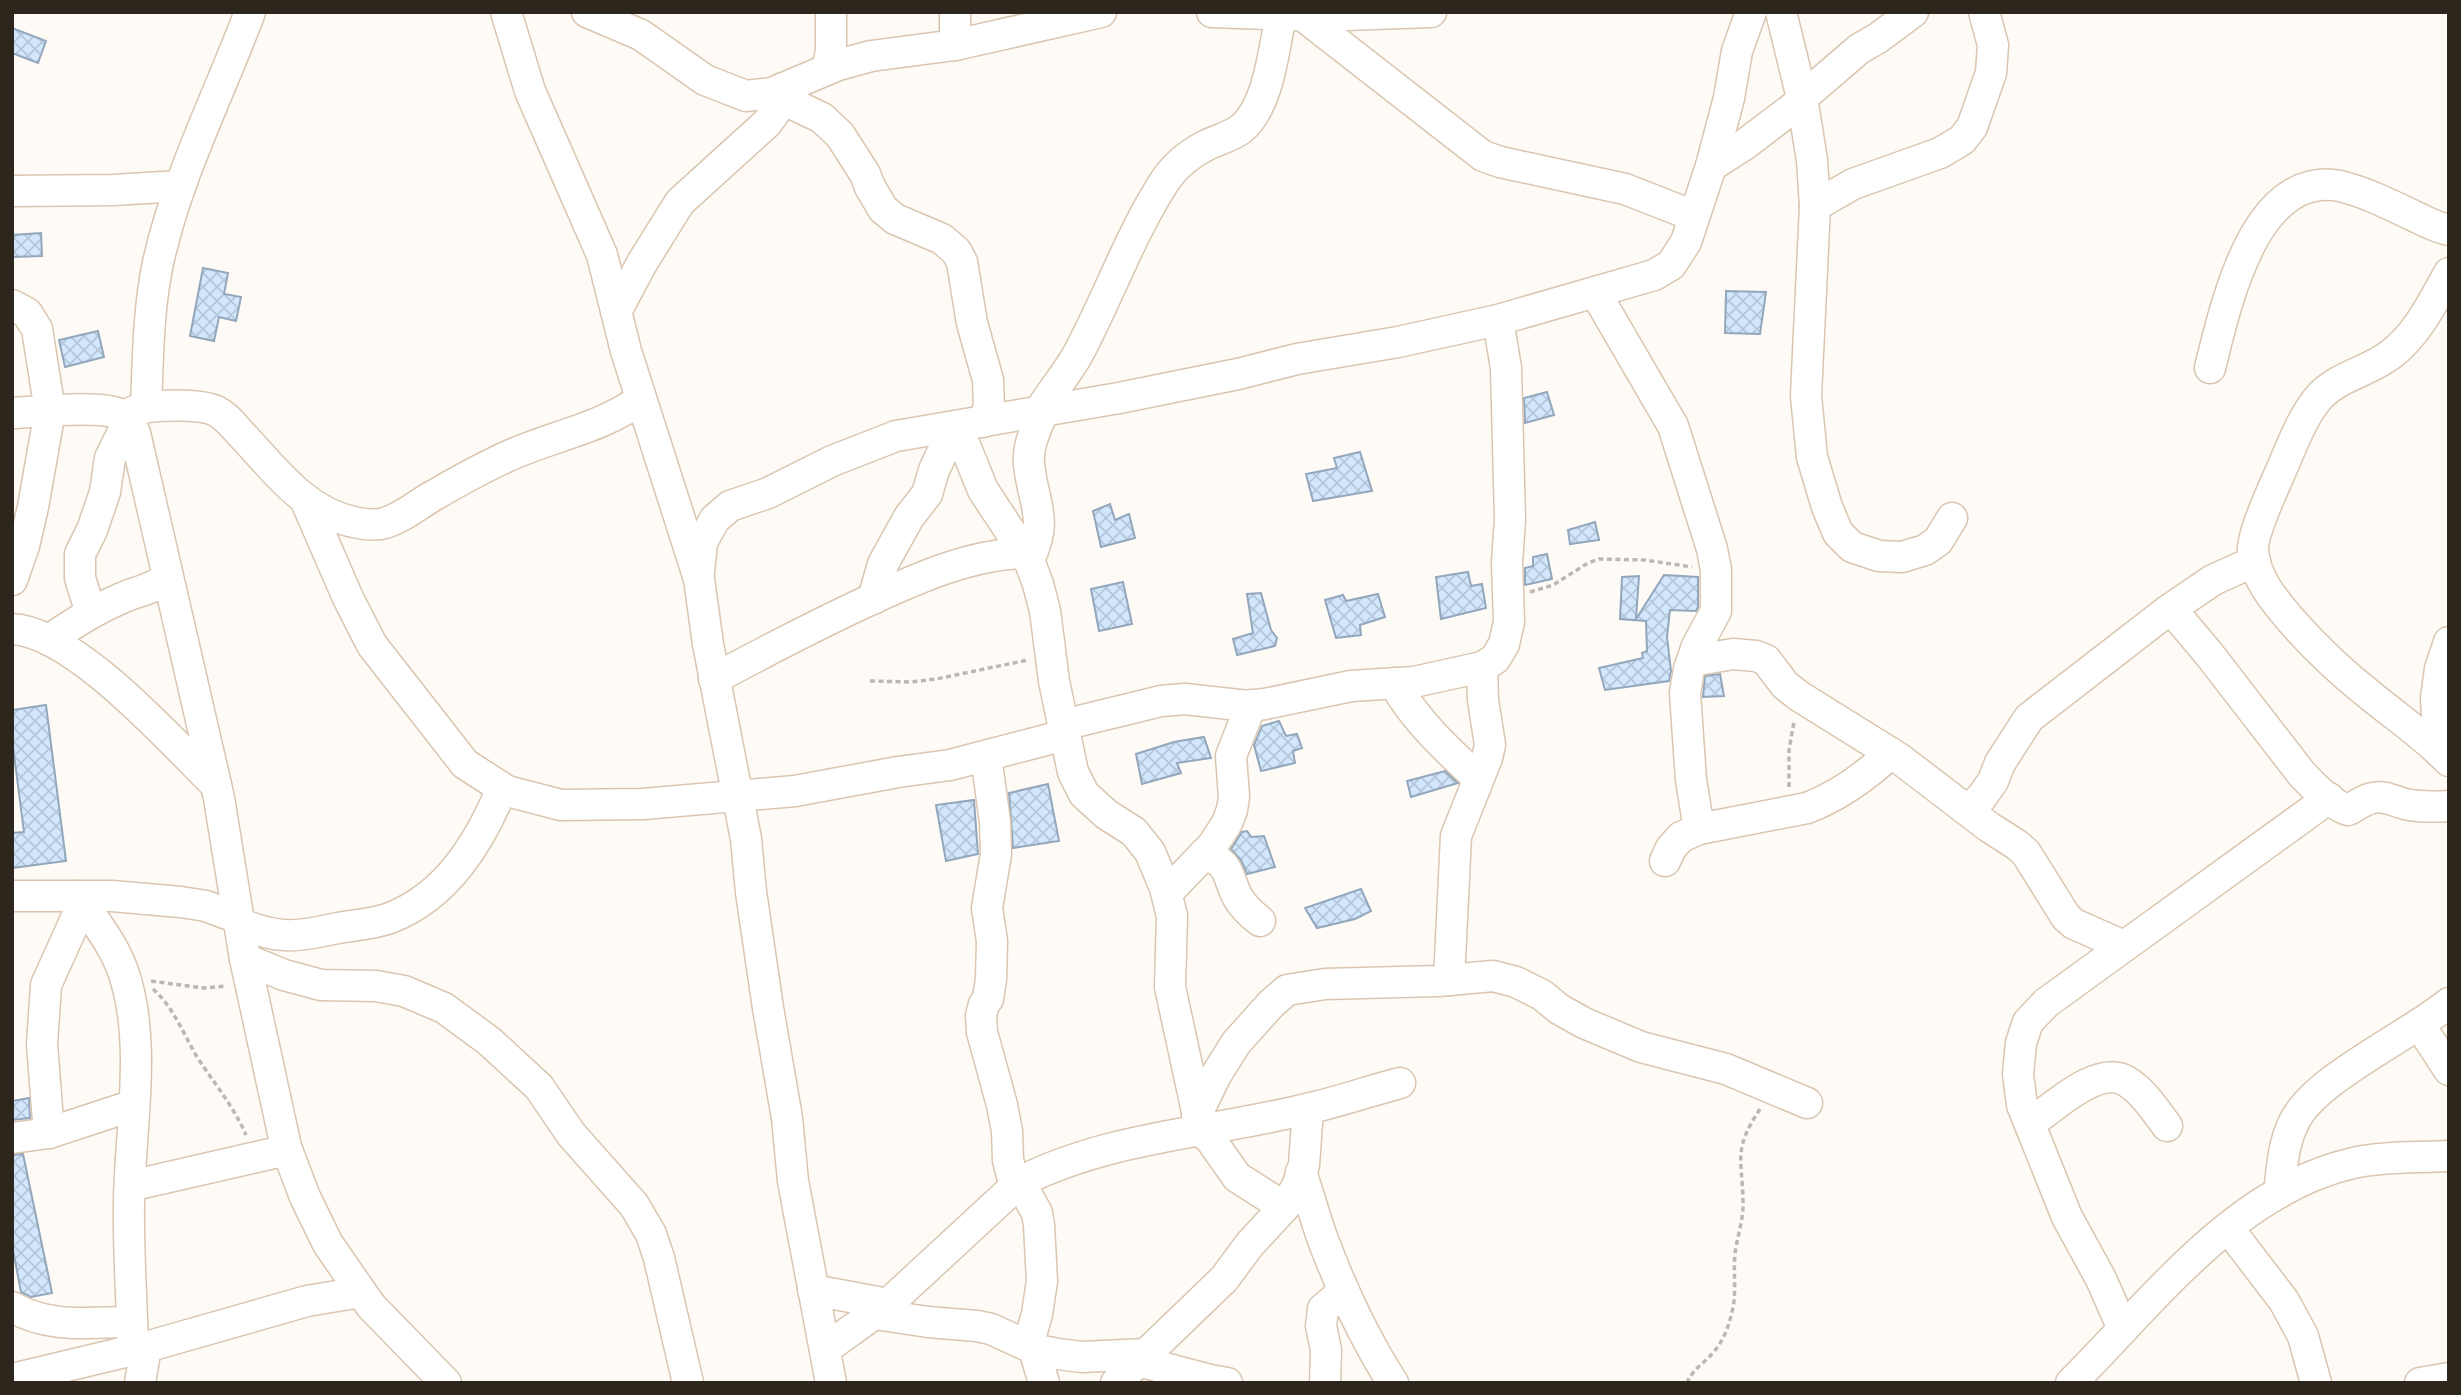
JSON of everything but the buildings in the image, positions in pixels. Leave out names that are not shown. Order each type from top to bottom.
[{"type":"street","points":[[91,613],[80,578],[80,554],[92,530],[105,492],[110,458],[132,415],[158,264],[180,186],[250,12]]},
{"type":"street","points":[[506,12],[530,91],[602,255],[626,352],[698,579],[714,679],[746,839],[768,1008],[787,1118],[793,1181],[831,1383]]},
{"type":"street","points":[[587,12],[641,35],[705,80],[746,96],[781,93],[827,69],[871,56],[955,45],[1101,12]]},
{"type":"street","points":[[827,69],[831,51],[831,12]]},
{"type":"street","points":[[955,12],[955,45]]},
{"type":"street","points":[[1212,12],[1431,12]]},
{"type":"street","points":[[698,579],[702,541],[715,519],[730,506],[768,493],[832,461],[886,440],[1238,374],[1297,359],[1398,342],[1498,320],[1654,275],[1671,265],[1686,242],[1711,166],[1729,98],[1737,51],[1751,12]]},
{"type":"street","points":[[1781,12],[1802,100],[1812,160],[1815,206],[1806,396],[1812,457],[1827,507],[1838,533],[1852,547],[1879,556],[1902,557],[1926,551],[1938,541],[1952,518]]},
{"type":"street","points":[[1711,166],[1744,145],[1802,100],[1859,49],[1913,12]]},
{"type":"street","points":[[1815,206],[1853,184],[1940,153],[1962,140],[1972,127],[1991,73],[1993,45],[1984,12]]},
{"type":"street","points":[[1294,14],[1483,156],[1625,189],[1694,216]]},
{"type":"street","points":[[1027,556],[1036,545],[1040,525],[1029,450],[1041,412],[1079,353],[1160,188],[1174,167],[1208,145],[1230,136],[1250,119],[1294,14]]},
{"type":"street","points":[[617,310],[680,202],[767,122],[777,109],[781,93]]},
{"type":"street","points":[[781,93],[822,118],[840,135],[866,174],[883,209],[895,219],[942,239],[956,251],[962,262],[972,323],[988,380],[989,407],[943,451],[927,494],[909,517],[883,564],[873,599]]},
{"type":"street","points":[[12,191],[113,191],[180,186]]},
{"type":"street","points":[[2210,368],[2234,284],[2249,247],[2266,218],[2287,197],[2311,186],[2339,186],[2449,230]]},
{"type":"street","points":[[2444,756],[2428,738],[2371,696],[2323,655],[2262,583],[2252,548],[2273,489],[2295,439],[2314,405],[2333,385],[2388,356],[2401,345],[2418,326],[2449,273]]},
{"type":"street","points":[[1595,292],[1672,426],[1707,529],[1716,570],[1716,611],[1692,661],[1685,693],[1691,780],[1699,829]]},
{"type":"street","points":[[12,305],[27,313],[37,329],[50,411],[33,507],[12,580]]},
{"type":"street","points":[[305,499],[348,598],[372,645],[465,764],[502,788],[561,805],[643,804],[817,788],[950,765],[986,756],[1161,701],[1185,699],[1265,704],[1351,686],[1414,682],[1482,667],[1495,659],[1504,644],[1509,622],[1507,562],[1510,520],[1506,380],[1498,320]]},
{"type":"street","points":[[12,413],[100,410],[132,415],[208,408],[229,420],[273,471],[305,499],[329,515],[351,522],[384,524],[506,457],[542,441],[600,424],[641,399]]},
{"type":"street","points":[[132,415],[216,785],[248,971],[287,1150],[305,1197],[328,1244],[371,1306],[446,1383]]},
{"type":"street","points":[[966,427],[983,490],[1027,556],[1038,584],[1073,772],[1084,794],[1106,814],[1134,832],[1150,852],[1167,894],[1173,933],[1170,987],[1199,1122],[1237,1177],[1284,1207]]},
{"type":"street","points":[[714,679],[777,645],[902,585],[961,564],[1000,554],[1027,556]]},
{"type":"street","points":[[1967,810],[1981,798],[1993,781],[2000,763],[2029,718],[2171,609],[2213,580],[2255,561]]},
{"type":"street","points":[[49,640],[91,613],[158,584],[167,576]]},
{"type":"street","points":[[2171,609],[2301,773],[2317,790],[2338,805],[2348,810],[2365,800],[2388,797],[2405,804],[2449,806]]},
{"type":"street","points":[[12,629],[28,630],[70,650],[116,688],[216,785]]},
{"type":"street","points":[[2444,756],[2436,698],[2440,669],[2449,642]]},
{"type":"street","points":[[1692,661],[1733,654],[1756,656],[1766,660],[1785,685],[1799,696],[1891,754],[2026,853],[2057,906],[2074,924],[2124,946]]},
{"type":"street","points":[[1449,980],[1456,836],[1490,744],[1483,701],[1482,667]]},
{"type":"street","points":[[1394,683],[1404,701],[1442,744],[1478,778]]},
{"type":"street","points":[[1167,894],[1213,845],[1232,810],[1234,797],[1231,756],[1251,705]]},
{"type":"street","points":[[1665,861],[1671,848],[1681,837],[1699,829],[1821,803],[1843,791],[1891,754]]},
{"type":"street","points":[[986,756],[995,822],[996,855],[988,908],[992,941],[991,979],[988,999],[981,1016],[989,1063],[1007,1131],[1008,1160],[1017,1184],[1037,1213],[1042,1280],[1031,1348],[1044,1383]]},
{"type":"street","points":[[12,897],[80,899],[112,896],[206,906],[259,932],[280,936],[301,936],[389,918],[420,903],[470,853],[487,824],[502,788]]},
{"type":"street","points":[[2123,1329],[2102,1279],[2067,1217],[2022,1105],[2018,1074],[2021,1043],[2028,1022],[2046,1003],[2329,798]]},
{"type":"street","points":[[1204,854],[1228,868],[1244,908],[1260,921]]},
{"type":"street","points":[[80,899],[132,977],[130,1003],[136,1057],[130,1186],[140,1383]]},
{"type":"street","points":[[49,1133],[42,1044],[46,985],[80,899]]},
{"type":"street","points":[[248,971],[284,975],[321,985],[376,986],[404,991],[444,1008],[489,1041],[539,1087],[571,1134],[634,1205],[651,1234],[688,1383]]},
{"type":"street","points":[[1199,1122],[1216,1075],[1236,1043],[1287,990],[1325,984],[1493,976],[1516,982],[1542,995],[1559,1009],[1584,1023],[1641,1047],[1726,1069],[1807,1103]]},
{"type":"street","points":[[2279,1193],[2283,1152],[2296,1118],[2317,1094],[2344,1072],[2449,1003]]},
{"type":"street","points":[[2419,1024],[2449,1070]]},
{"type":"street","points":[[2030,1124],[2091,1081],[2108,1076],[2127,1081],[2145,1097],[2167,1126]]},
{"type":"street","points":[[825,1349],[882,1309],[1017,1184],[1059,1163],[1199,1122],[1308,1109],[1400,1083]]},
{"type":"street","points":[[12,1138],[49,1133],[134,1105]]},
{"type":"street","points":[[1116,1383],[1224,1279],[1262,1229],[1284,1207],[1298,1184],[1304,1164],[1308,1109]]},
{"type":"street","points":[[130,1186],[287,1150]]},
{"type":"street","points":[[2071,1383],[2179,1270],[2279,1193],[2326,1171],[2355,1163],[2449,1156]]},
{"type":"street","points":[[1301,1172],[1323,1239],[1360,1328],[1393,1383]]},
{"type":"street","points":[[2229,1229],[2284,1301],[2303,1336],[2316,1383]]},
{"type":"street","points":[[813,1290],[928,1322],[991,1329],[1031,1348],[1082,1357],[1142,1358],[1227,1383]]},
{"type":"street","points":[[1325,1383],[1326,1350],[1321,1326],[1323,1309],[1344,1291]]},
{"type":"street","points":[[12,1379],[137,1340],[361,1292]]},
{"type":"street","points":[[12,1307],[26,1315],[49,1322],[137,1340]]},
{"type":"street","points":[[2420,1383],[2449,1378]]},
{"type":"path","points":[[1508,599],[1553,585],[1599,559],[1645,560],[1716,570]]},
{"type":"path","points":[[870,681],[911,682],[936,679],[1050,655]]},
{"type":"path","points":[[1791,811],[1789,750],[1799,696]]},
{"type":"path","points":[[132,977],[203,988],[248,971]]},
{"type":"path","points":[[132,977],[164,1001],[177,1019],[200,1062],[238,1116],[258,1158]]},
{"type":"path","points":[[1687,1383],[1693,1371],[1712,1354],[1727,1332],[1735,1297],[1735,1251],[1743,1200],[1739,1155],[1745,1133],[1773,1089]]}]
